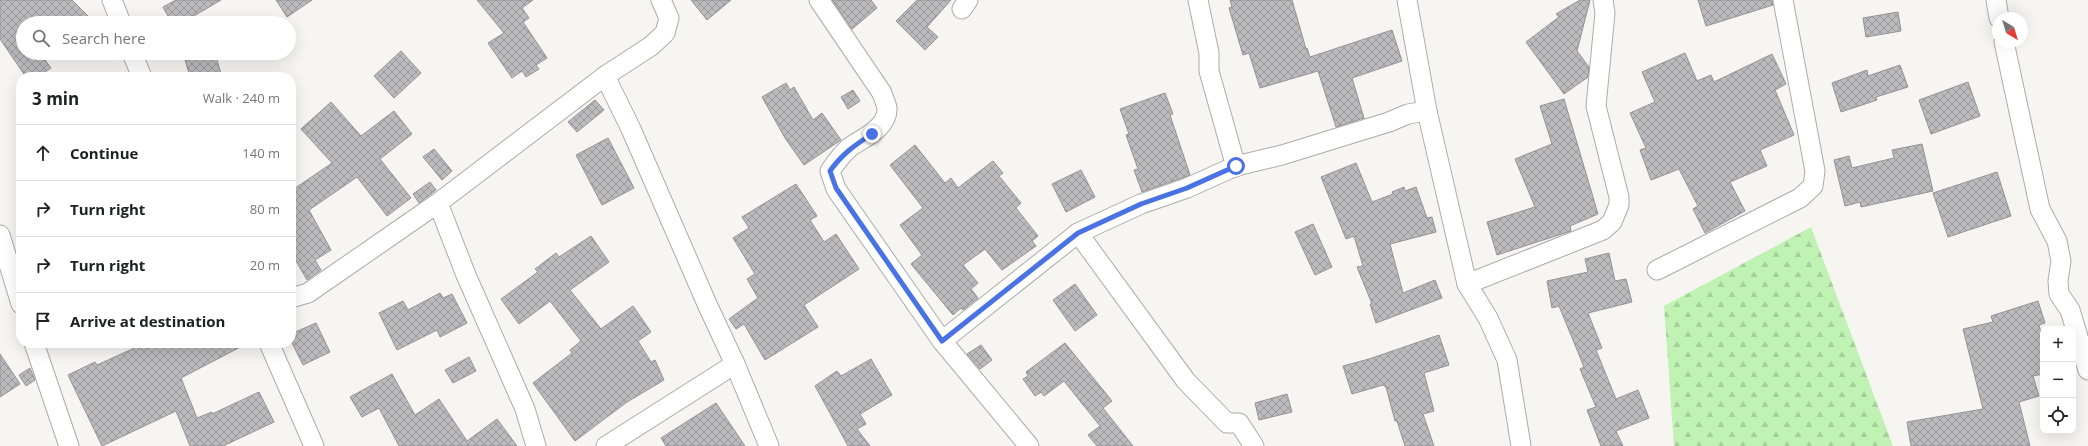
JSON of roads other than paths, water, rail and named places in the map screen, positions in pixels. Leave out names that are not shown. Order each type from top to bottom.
[{"type":"street","points":[[112,0],[118,16]]},
{"type":"street","points":[[296,297],[308,293],[438,203],[605,76],[650,46],[665,33],[669,18],[661,0]]},
{"type":"street","points":[[819,0],[882,93],[887,108],[883,121],[872,134],[850,147],[840,157],[830,171],[836,188],[942,341],[1029,446]]},
{"type":"street","points":[[1198,0],[1209,53],[1209,72],[1236,167]]},
{"type":"street","points":[[1408,0],[1427,110],[1467,284],[1488,318],[1507,360],[1521,446]]},
{"type":"street","points":[[1467,284],[1603,230],[1612,222],[1617,213],[1619,197],[1596,106],[1605,13],[1603,0]]},
{"type":"street","points":[[1657,270],[1800,198],[1813,186],[1815,171],[1783,0]]},
{"type":"street","points":[[1996,0],[1998,12]]},
{"type":"street","points":[[2005,48],[2028,160],[2040,209],[2057,241],[2061,260],[2058,281],[2059,294],[2070,310],[2088,370]]},
{"type":"street","points":[[135,60],[140,72]]},
{"type":"street","points":[[605,76],[631,129],[707,304],[735,364],[769,446]]},
{"type":"street","points":[[942,341],[1078,233],[1141,204],[1187,188],[1200,181],[1236,167],[1382,124],[1420,110],[1427,110]]},
{"type":"street","points":[[438,203],[466,275],[525,409],[536,446]]},
{"type":"street","points":[[1078,233],[1186,381],[1227,423],[1238,422],[1254,446]]},
{"type":"street","points":[[0,235],[16,288]]},
{"type":"street","points":[[36,348],[70,446]]},
{"type":"street","points":[[271,348],[314,446]]},
{"type":"street","points":[[606,446],[735,364]]}]
